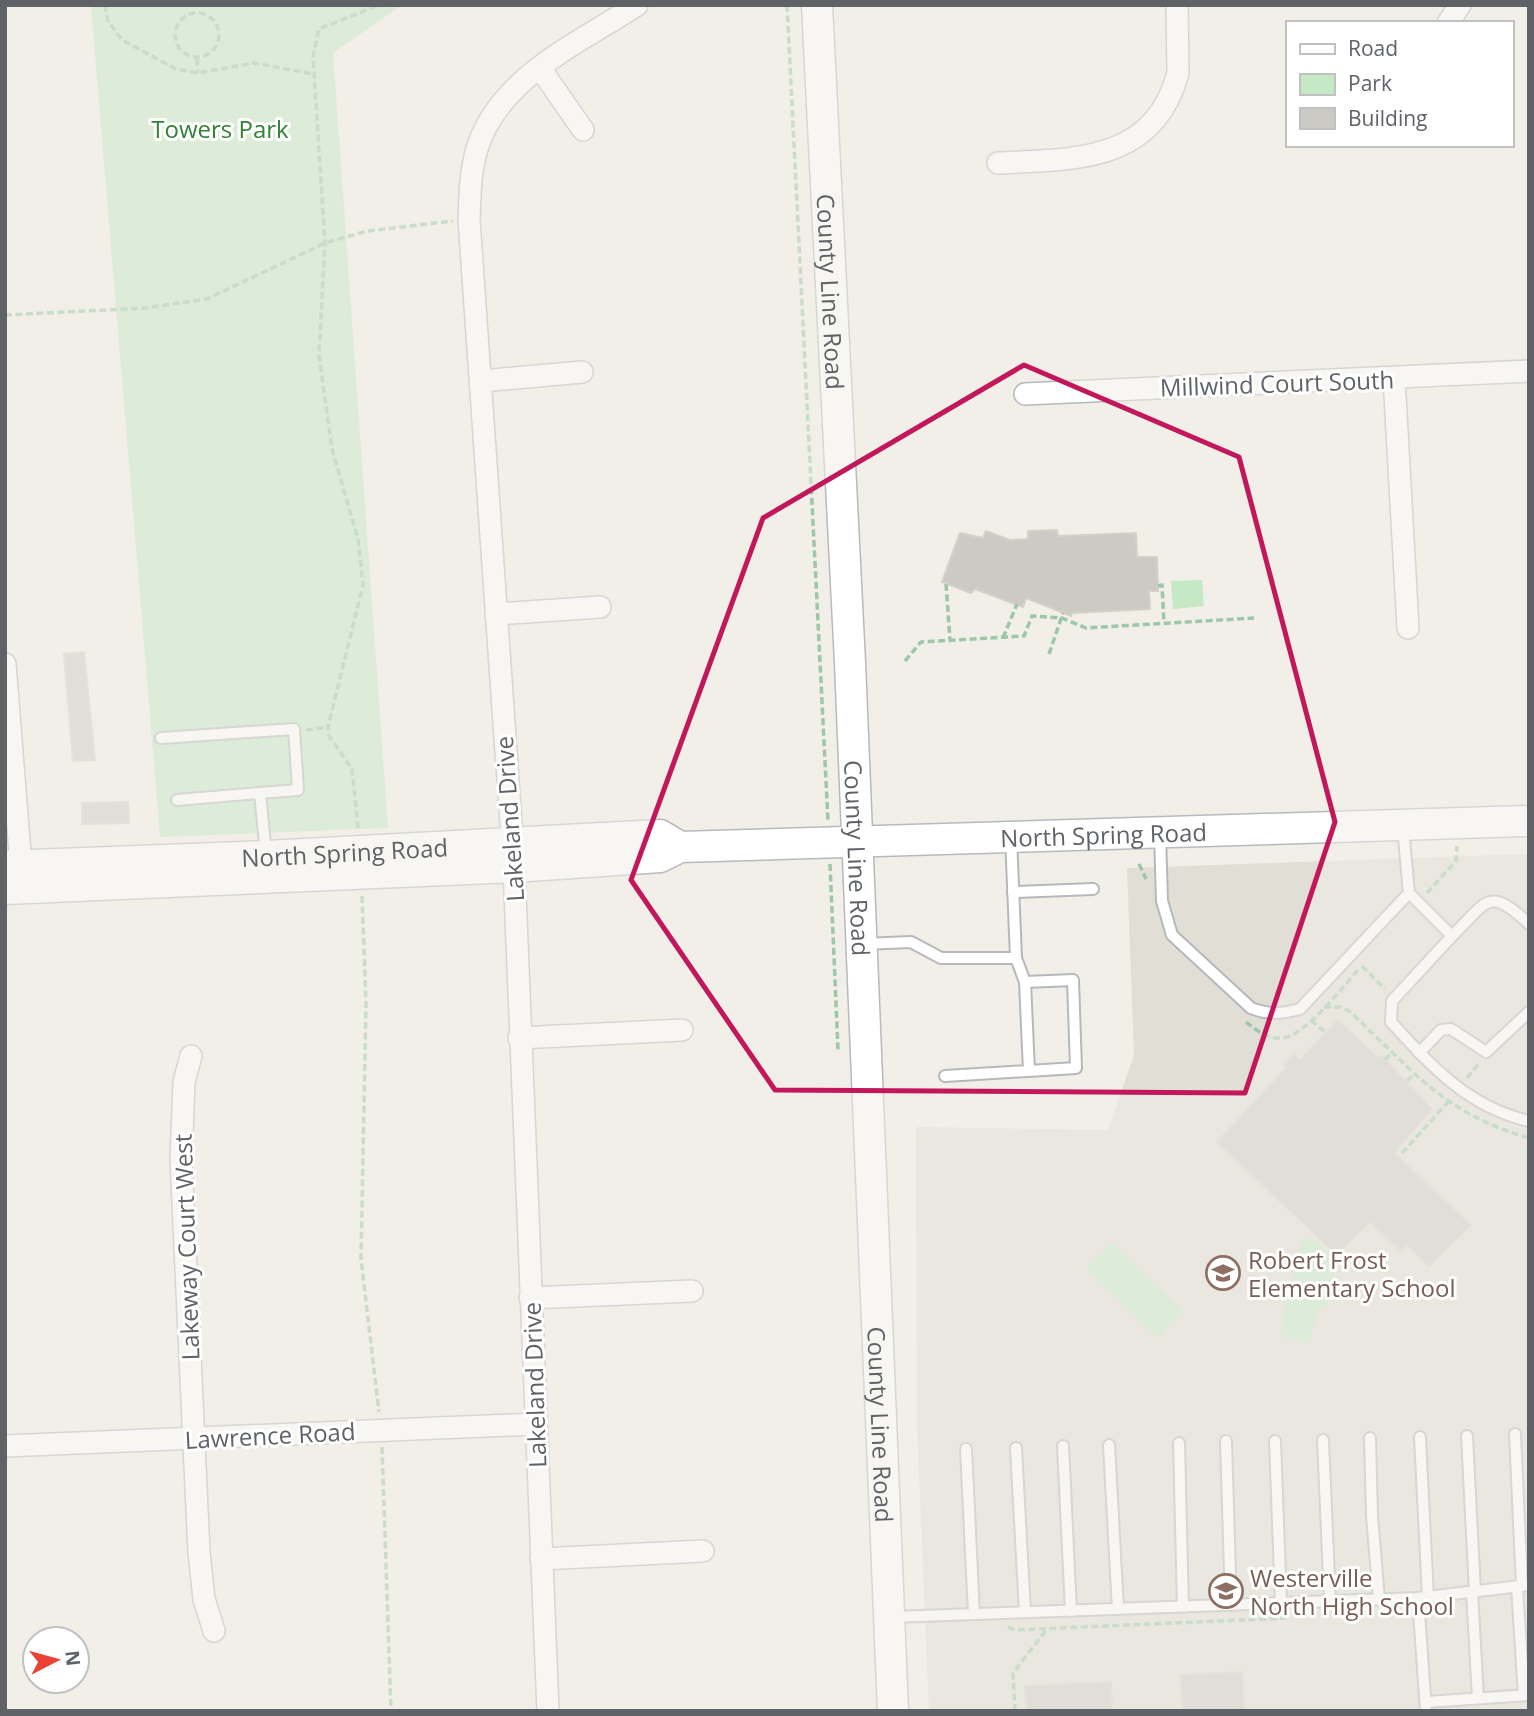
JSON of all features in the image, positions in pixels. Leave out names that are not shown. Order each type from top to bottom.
[{"type":"main road","name":"County Line Road","points":[[817,5],[843,844],[860,944],[893,1711]]},
{"type":"main road","name":"North Spring Road","points":[[14,877],[513,855],[660,858],[680,847],[843,844],[1160,830],[1529,821]]},
{"type":"street","name":"Lakeland Drive","points":[[548,1711],[513,855],[469,219],[470,179],[477,148],[488,123],[515,87],[637,5]]},
{"type":"street","points":[[998,163],[1100,154],[1139,136],[1156,121],[1178,73],[1177,5]]},
{"type":"street","points":[[1449,21],[1460,5]]},
{"type":"street","points":[[540,68],[583,130]]},
{"type":"street","name":"Millwind Court South","points":[[1025,394],[1529,371]]},
{"type":"street","points":[[481,381],[582,372]]},
{"type":"street","points":[[1394,379],[1408,628]]},
{"type":"street","points":[[496,614],[600,607]]},
{"type":"street","points":[[5,664],[14,877]]},
{"type":"street","points":[[519,1038],[681,1030]]},
{"type":"street","name":"Lakeway Court West","points":[[191,1056],[184,1082],[181,1160],[201,1581],[214,1631]]},
{"type":"street","points":[[530,1298],[692,1291]]},
{"type":"street","name":"Lawrence Road","points":[[5,1446],[536,1424]]},
{"type":"street","points":[[541,1559],[703,1551]]},
{"type":"lane","points":[[161,738],[294,729],[298,790],[177,800]]},
{"type":"lane","points":[[260,793],[267,867]]},
{"type":"lane","points":[[1404,826],[1409,893],[1452,936]]},
{"type":"lane","points":[[1160,830],[1162,901],[1172,935],[1251,1009],[1266,1014],[1300,1009],[1409,893]]},
{"type":"lane","points":[[1011,836],[1016,958],[1025,982],[1029,1071]]},
{"type":"lane","points":[[1013,892],[1093,889]]},
{"type":"lane","points":[[1529,924],[1507,903],[1494,901],[1485,904],[1392,1001],[1391,1022],[1419,1053],[1477,1103],[1529,1121]]},
{"type":"lane","points":[[860,944],[911,942],[941,958],[1016,958]]},
{"type":"lane","points":[[945,1076],[1076,1068],[1073,980],[1025,982]]},
{"type":"lane","points":[[1419,1053],[1441,1030],[1451,1029],[1482,1051],[1495,1046],[1529,1012]]},
{"type":"lane","points":[[1420,1437],[1426,1707],[1478,1698],[1526,1695],[1515,1434]]},
{"type":"lane","points":[[1467,1436],[1478,1698]]},
{"type":"lane","points":[[1370,1438],[1372,1516],[1379,1599]]},
{"type":"lane","points":[[1323,1440],[1330,1601]]},
{"type":"lane","points":[[1226,1441],[1231,1605]]},
{"type":"lane","points":[[1275,1441],[1281,1603]]},
{"type":"lane","points":[[1179,1443],[1183,1607]]},
{"type":"lane","points":[[1110,1445],[1118,1609]]},
{"type":"lane","points":[[1063,1446],[1071,1611]]},
{"type":"lane","points":[[1016,1448],[1025,1612]]},
{"type":"lane","points":[[966,1449],[974,1615]]},
{"type":"lane","points":[[889,1617],[1423,1597],[1522,1586]]},
{"type":"path","points":[[104,5],[108,21],[122,40],[176,69],[198,73],[254,63],[313,74]]},
{"type":"path","points":[[787,5],[843,844],[838,1050]]},
{"type":"path","points":[[200,11],[213,21],[218,37],[212,52],[198,59],[182,51],[177,28],[185,14],[200,11]]},
{"type":"path","points":[[198,59],[198,73]]},
{"type":"path","points":[[5,315],[145,308],[207,299],[325,243],[367,231],[469,219]]},
{"type":"path","points":[[946,584],[950,640]]},
{"type":"path","points":[[1158,586],[1162,585],[1164,624]]},
{"type":"path","points":[[1003,638],[1017,604]]},
{"type":"path","points":[[905,661],[921,642],[1024,636],[1032,616],[1063,616],[1086,628],[1254,618]]},
{"type":"path","points":[[1049,654],[1063,616]]},
{"type":"path","points":[[294,732],[328,727]]},
{"type":"path","points":[[1418,902],[1456,861],[1457,840]]},
{"type":"path","points":[[1139,864],[1147,883]]},
{"type":"path","points":[[1239,1018],[1261,1034],[1284,1039],[1311,1020],[1370,958]]},
{"type":"path","points":[[1362,966],[1376,980]]},
{"type":"path","points":[[1311,1020],[1326,1033]]},
{"type":"path","points":[[1467,1078],[1478,1066],[1482,1051]]},
{"type":"path","points":[[1385,1059],[1392,1052]]},
{"type":"path","points":[[1407,1081],[1414,1074]]},
{"type":"path","points":[[1402,1153],[1450,1100]]},
{"type":"path","points":[[1015,1711],[1013,1673],[1047,1629]]},
{"type":"highlighted area","points":[[1024,365],[1239,457],[1335,822],[1245,1093],[775,1090],[631,880],[763,518]]},
{"type":"shaded area","name":"Robert Frost Elementary School","points":[[1529,854],[1529,1711],[929,1711],[917,1427],[916,1127],[1108,1130],[1134,1055],[1127,868]]},
{"type":"green space","name":"Towers Park","points":[[91,5],[402,5],[333,53],[388,828],[160,837]]},
{"type":"green space","points":[[1202,580],[1204,606],[1173,609],[1171,581]]},
{"type":"green space","points":[[1302,1238],[1317,1240],[1336,1260],[1331,1300],[1318,1314],[1309,1343],[1281,1336],[1284,1311]]},
{"type":"green space","points":[[1111,1242],[1183,1311],[1157,1338],[1086,1269]]},
{"type":"building","points":[[1057,530],[1058,536],[1136,533],[1137,557],[1157,557],[1158,591],[1149,591],[1150,609],[1072,613],[1071,616],[1026,598],[1023,607],[975,589],[971,593],[942,582],[960,533],[983,538],[986,531],[1010,540],[1028,539],[1028,531]]},
{"type":"building","points":[[84,652],[95,760],[73,761],[64,654]]},
{"type":"building","points":[[128,802],[129,823],[82,824],[82,803]]},
{"type":"building","name":"Robert Frost Elementary School","points":[[1338,1020],[1378,1058],[1381,1055],[1432,1109],[1394,1153],[1471,1225],[1429,1266],[1407,1245],[1401,1251],[1370,1222],[1336,1254],[1217,1142],[1287,1067],[1284,1064],[1295,1054],[1300,1060]]},
{"type":"building","points":[[1242,1672],[1244,1711],[1183,1711],[1181,1675]]},
{"type":"building","points":[[1111,1682],[1112,1711],[1027,1711],[1025,1686]]},
{"type":"place","name":"Robert Frost Elementary School","points":[[1223,1273]]},
{"type":"place","name":"Westerville North High School","points":[[1226,1591]]}]
